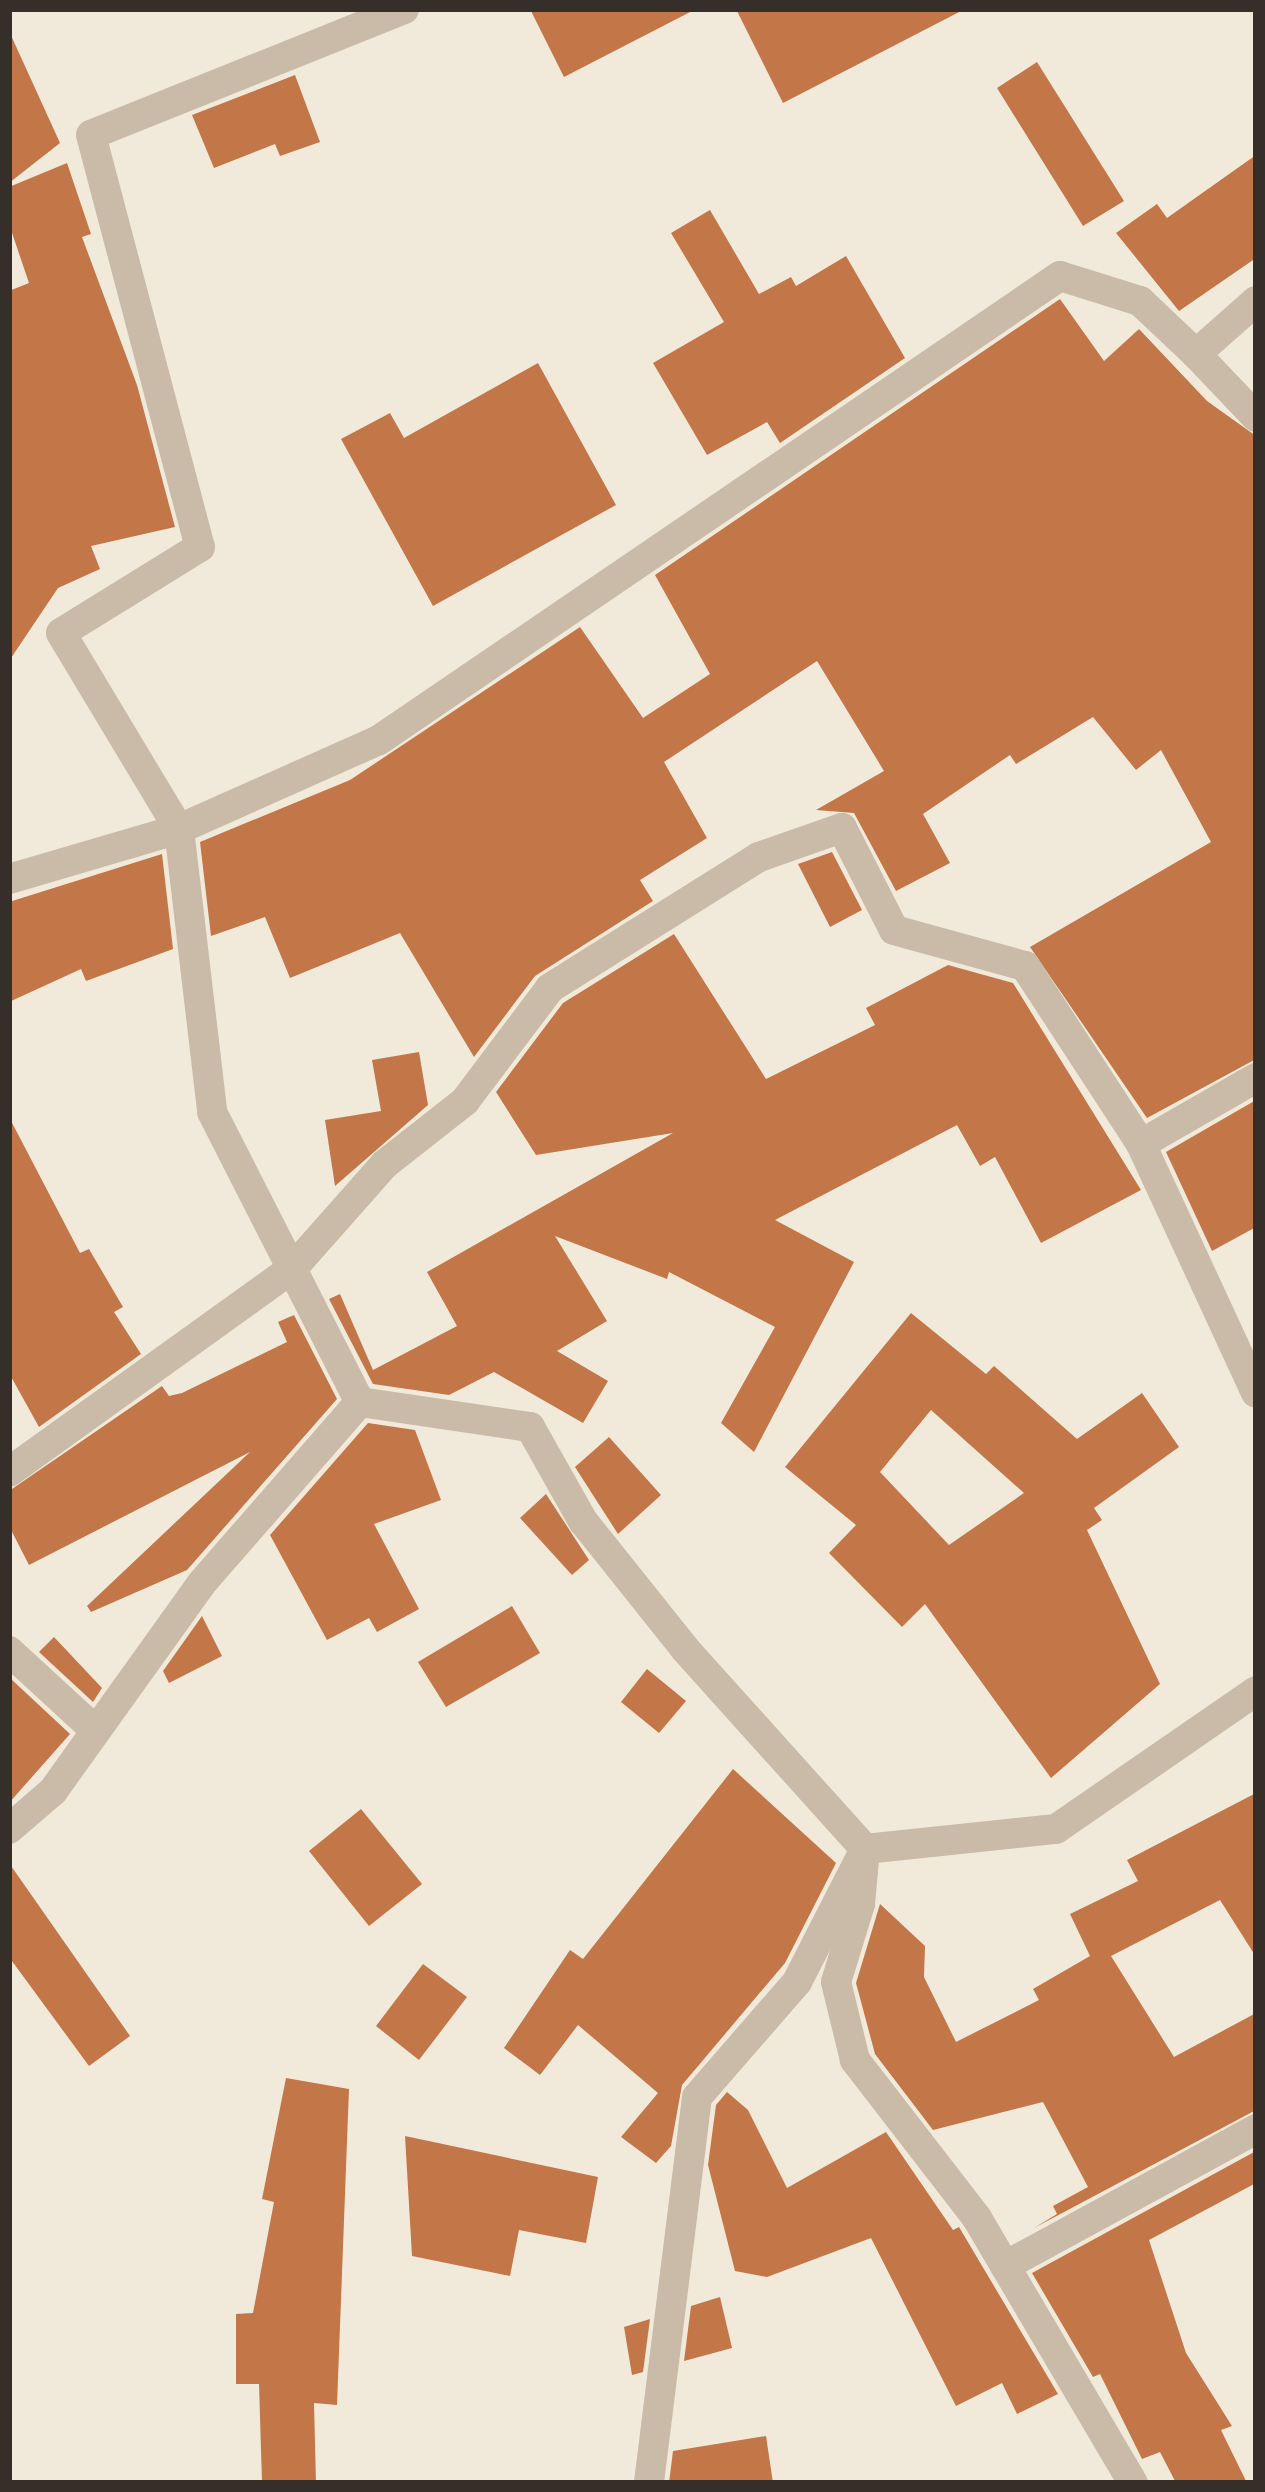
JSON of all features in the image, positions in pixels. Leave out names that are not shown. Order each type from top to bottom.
[{"type":"street","points":[[360,1402],[212,1112],[179,829],[61,633],[200,547],[91,136],[404,9]]},
{"type":"street","points":[[9,879],[179,829],[379,740],[1060,276],[1140,301],[1256,417]]},
{"type":"street","points":[[1196,354],[1256,301]]},
{"type":"street","points":[[9,1472],[292,1269],[385,1164],[465,1101],[550,988],[759,856],[842,828],[894,930],[1025,966],[1142,1144],[1256,1394]]},
{"type":"street","points":[[1142,1144],[1256,1078]]},
{"type":"street","points":[[9,1829],[53,1791],[201,1584],[360,1402]]},
{"type":"street","points":[[360,1402],[530,1427],[583,1521],[865,1849],[860,1904],[836,1982],[855,2060],[1006,2266],[1133,2483]]},
{"type":"street","points":[[9,1651],[96,1731]]},
{"type":"street","points":[[865,1849],[1057,1829],[1256,1690]]},
{"type":"street","points":[[649,2483],[697,2097],[796,1982],[865,1849]]},
{"type":"street","points":[[1006,2266],[1256,2129]]},
{"type":"building","points":[[530,9],[696,9],[564,77]]},
{"type":"building","points":[[736,9],[965,9],[783,103]]},
{"type":"building","points":[[9,31],[60,143],[9,183]]},
{"type":"building","points":[[1037,62],[1124,201],[1083,226],[997,88]]},
{"type":"building","points":[[295,75],[320,142],[280,156],[275,144],[214,168],[192,115]]},
{"type":"building","points":[[1256,155],[1256,258],[1179,311],[1116,233],[1157,204],[1167,218]]},
{"type":"building","points":[[67,163],[91,234],[82,237],[137,385],[175,527],[91,546],[100,569],[58,588],[9,661],[9,291],[29,283],[9,224],[9,187]]},
{"type":"building","points":[[710,210],[759,294],[791,277],[796,286],[846,256],[905,358],[780,443],[767,422],[707,455],[653,363],[724,322],[671,233]]},
{"type":"building","points":[[1060,299],[1104,361],[1139,329],[1207,401],[1256,436],[1256,1059],[1147,1118],[1030,947],[1211,842],[1161,750],[1136,770],[1093,717],[1016,764],[1010,755],[923,814],[950,863],[896,891],[854,813],[816,810],[884,771],[817,661],[664,762],[707,838],[640,880],[653,901],[535,976],[474,1057],[400,933],[290,978],[265,917],[211,936],[200,842],[350,780],[580,627],[643,718],[710,674],[655,575]]},
{"type":"building","points":[[538,363],[616,505],[433,606],[341,439],[390,413],[404,438]]},
{"type":"building","points":[[832,852],[862,910],[830,927],[798,864]]},
{"type":"building","points":[[162,854],[173,949],[86,981],[81,969],[9,1002],[9,902]]},
{"type":"building","points":[[674,934],[766,1079],[875,1025],[866,1008],[948,965],[1013,983],[1141,1190],[1041,1243],[995,1157],[980,1166],[957,1125],[775,1220],[854,1262],[754,1452],[721,1423],[775,1327],[669,1272],[667,1279],[555,1236],[607,1321],[557,1351],[608,1381],[583,1423],[494,1372],[449,1395],[373,1384],[329,1299],[340,1294],[373,1370],[457,1326],[427,1272],[673,1133],[536,1155],[496,1092],[563,1003]]},
{"type":"building","points":[[419,1052],[428,1105],[335,1186],[325,1120],[381,1111],[372,1060]]},
{"type":"building","points":[[1256,1100],[1256,1227],[1212,1251],[1166,1152]]},
{"type":"building","points":[[9,1117],[80,1253],[89,1249],[123,1307],[114,1312],[141,1354],[39,1427],[9,1373]]},
{"type":"building","points":[[911,1313],[986,1374],[994,1366],[1077,1439],[1142,1393],[1179,1447],[1094,1508],[1102,1520],[1087,1530],[1160,1684],[1051,1778],[925,1604],[902,1627],[829,1553],[856,1525],[785,1467]],"holes":[[[931,1410],[1024,1493],[949,1545],[880,1472]]]},
{"type":"building","points":[[294,1315],[337,1399],[187,1570],[91,1612],[87,1606],[250,1452],[29,1565],[9,1526],[9,1491],[162,1386],[169,1396],[182,1393],[287,1342],[278,1322]]},
{"type":"building","points":[[368,1423],[415,1430],[441,1500],[374,1524],[419,1609],[377,1632],[369,1618],[327,1640],[270,1535]]},
{"type":"building","points":[[609,1437],[661,1495],[618,1534],[575,1467]]},
{"type":"building","points":[[546,1494],[589,1560],[572,1575],[520,1518]]},
{"type":"building","points":[[512,1606],[540,1653],[446,1707],[418,1662]]},
{"type":"building","points":[[202,1616],[222,1656],[169,1683],[163,1671]]},
{"type":"building","points":[[54,1637],[102,1688],[93,1702],[39,1652]]},
{"type":"building","points":[[647,1669],[686,1701],[659,1733],[621,1702]]},
{"type":"building","points":[[9,1679],[70,1734],[9,1803]]},
{"type":"building","points":[[733,1769],[836,1863],[785,1963],[682,2085],[671,2146],[656,2163],[621,2137],[658,2093],[578,2025],[540,2075],[504,2048],[570,1950],[583,1959]]},
{"type":"building","points":[[1256,1793],[1256,1957],[1220,1900],[1111,1956],[1174,2057],[1256,2013],[1256,2110],[1034,2228],[1057,2214],[1053,2206],[1088,2187],[1043,2102],[933,2130],[875,2054],[856,1983],[880,1904],[925,1946],[924,1977],[956,2042],[1039,2000],[1033,1989],[1090,1956],[1070,1914],[1138,1881],[1127,1860]]},
{"type":"building","points":[[361,1809],[422,1884],[369,1926],[309,1851]]},
{"type":"building","points":[[9,1863],[130,2036],[89,2066],[9,1957]]},
{"type":"building","points":[[423,1964],[467,1997],[419,2060],[376,2026]]},
{"type":"building","points":[[286,2078],[349,2089],[337,2405],[314,2403],[316,2483],[262,2483],[259,2384],[236,2384],[236,2314],[253,2313],[274,2202],[262,2199]]},
{"type":"building","points":[[727,2092],[748,2110],[787,2188],[886,2132],[953,2230],[959,2227],[1058,2394],[1017,2414],[1002,2383],[956,2406],[871,2238],[767,2277],[735,2271],[708,2165],[716,2105]]},
{"type":"building","points":[[405,2136],[598,2177],[586,2243],[519,2230],[510,2276],[412,2256]]},
{"type":"building","points":[[1256,2151],[1256,2183],[1149,2240],[1186,2353],[1232,2426],[1221,2430],[1247,2483],[1176,2483],[1160,2452],[1142,2459],[1100,2374],[1093,2377],[1032,2273]]},
{"type":"building","points":[[720,2297],[732,2348],[684,2361],[691,2306]]},
{"type":"building","points":[[650,2319],[643,2372],[632,2375],[624,2327]]},
{"type":"building","points":[[766,2436],[773,2483],[669,2483],[673,2451]]}]
